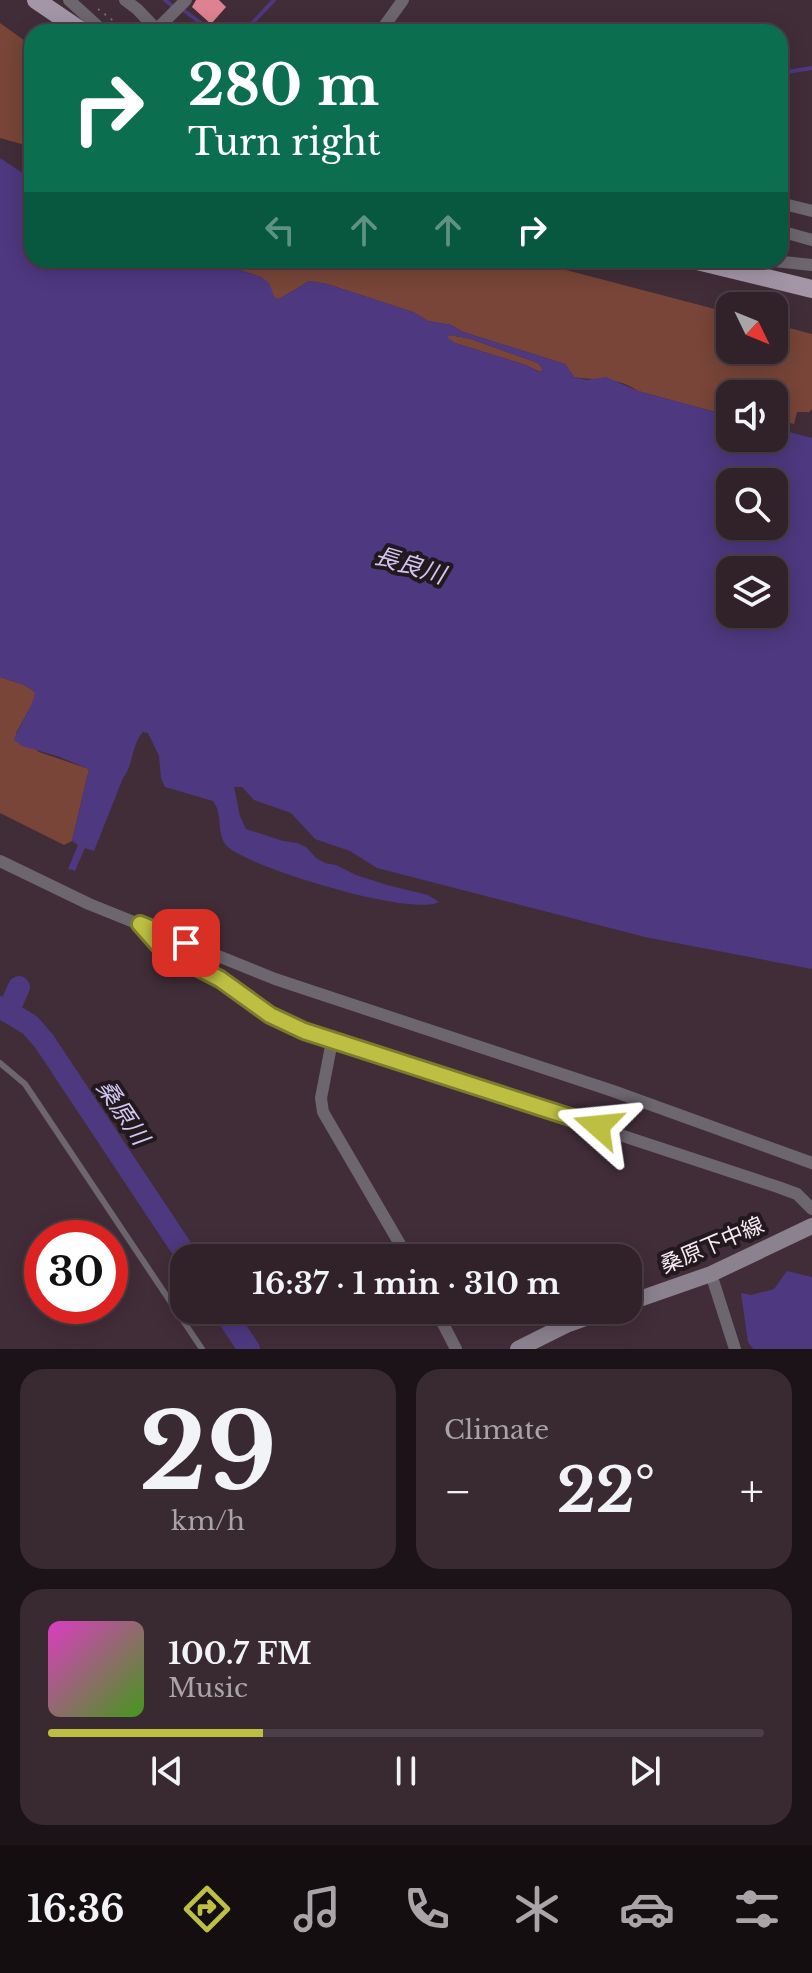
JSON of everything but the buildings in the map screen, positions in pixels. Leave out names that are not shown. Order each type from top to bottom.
[{"type":"main road","points":[[36,0],[71,24]]},
{"type":"main road","points":[[731,268],[812,289]]},
{"type":"main road","name":"桑原下中線","points":[[642,1298],[711,1274],[812,1226]]},
{"type":"main road","points":[[518,1349],[569,1324]]},
{"type":"street","points":[[69,0],[95,24]]},
{"type":"street","points":[[125,0],[151,24]]},
{"type":"street","points":[[164,24],[186,0]]},
{"type":"street","points":[[386,24],[403,0]]},
{"type":"street","points":[[788,205],[812,211]]},
{"type":"street","points":[[788,233],[812,240]]},
{"type":"street","points":[[788,262],[812,265]]},
{"type":"street","points":[[0,861],[89,904],[275,979],[640,1100],[812,1163]]},
{"type":"street","points":[[140,924],[162,949],[234,987],[270,1015],[332,1041],[778,1187],[797,1194],[812,1209]]},
{"type":"street","points":[[332,1041],[321,1098],[323,1112],[400,1244]]},
{"type":"street","points":[[711,1274],[735,1349]]},
{"type":"street","points":[[443,1324],[456,1349]]},
{"type":"lane","points":[[0,1063],[25,1084],[202,1349]]},
{"type":"path","points":[[97,8],[118,24]]},
{"type":"shaded area","points":[[0,23],[24,40],[24,145],[0,138]]},
{"type":"shaded area","points":[[233,268],[558,268],[716,309],[716,364],[788,364],[788,328],[812,334],[812,409],[797,412],[794,424],[788,423],[788,380],[716,380],[716,412],[638,391],[614,381],[574,377],[565,364],[463,332],[451,325],[428,321],[413,312],[327,284],[309,281],[279,299],[275,298],[261,277]]},
{"type":"shaded area","points":[[446,337],[471,339],[538,363],[543,369],[540,372],[455,343]]},
{"type":"shaded area","points":[[0,677],[35,692],[36,697],[16,733],[39,752],[89,769],[72,841],[64,845],[0,813]]},
{"type":"water","name":"長良川","points":[[0,158],[24,174],[24,268],[233,268],[261,277],[269,283],[275,298],[279,299],[309,281],[327,284],[413,312],[428,321],[451,325],[463,332],[565,364],[574,377],[587,380],[606,377],[638,391],[716,412],[716,452],[788,452],[788,432],[812,438],[812,969],[645,937],[377,868],[350,851],[315,839],[291,813],[254,800],[242,787],[234,787],[246,829],[297,843],[325,863],[387,885],[428,895],[439,902],[423,905],[398,903],[299,878],[228,847],[222,837],[213,801],[165,787],[159,756],[148,733],[143,732],[94,851],[85,848],[75,871],[68,869],[78,845],[72,841],[89,769],[22,746],[14,740],[35,692],[0,677]],"holes":[[[447,337],[471,339],[538,363],[543,369],[539,372],[455,343]]]},
{"type":"water","points":[[787,1271],[812,1277],[812,1349],[753,1349],[748,1342],[741,1293],[751,1295],[774,1289]]},
{"type":"waterway","points":[[165,0],[171,5]]},
{"type":"waterway","points":[[252,24],[274,0]]},
{"type":"waterway","points":[[182,9],[202,24]]},
{"type":"waterway","points":[[788,72],[812,68]]},
{"type":"waterway","points":[[8,1012],[19,987]]},
{"type":"waterway","name":"桑原川","points":[[0,1007],[30,1025],[44,1041],[179,1244]]},
{"type":"waterway","name":"桑原川","points":[[232,1324],[249,1349]]},
{"type":"route","points":[[186,943],[140,924],[162,949],[234,987],[270,1015],[304,1031],[598,1126]]}]
